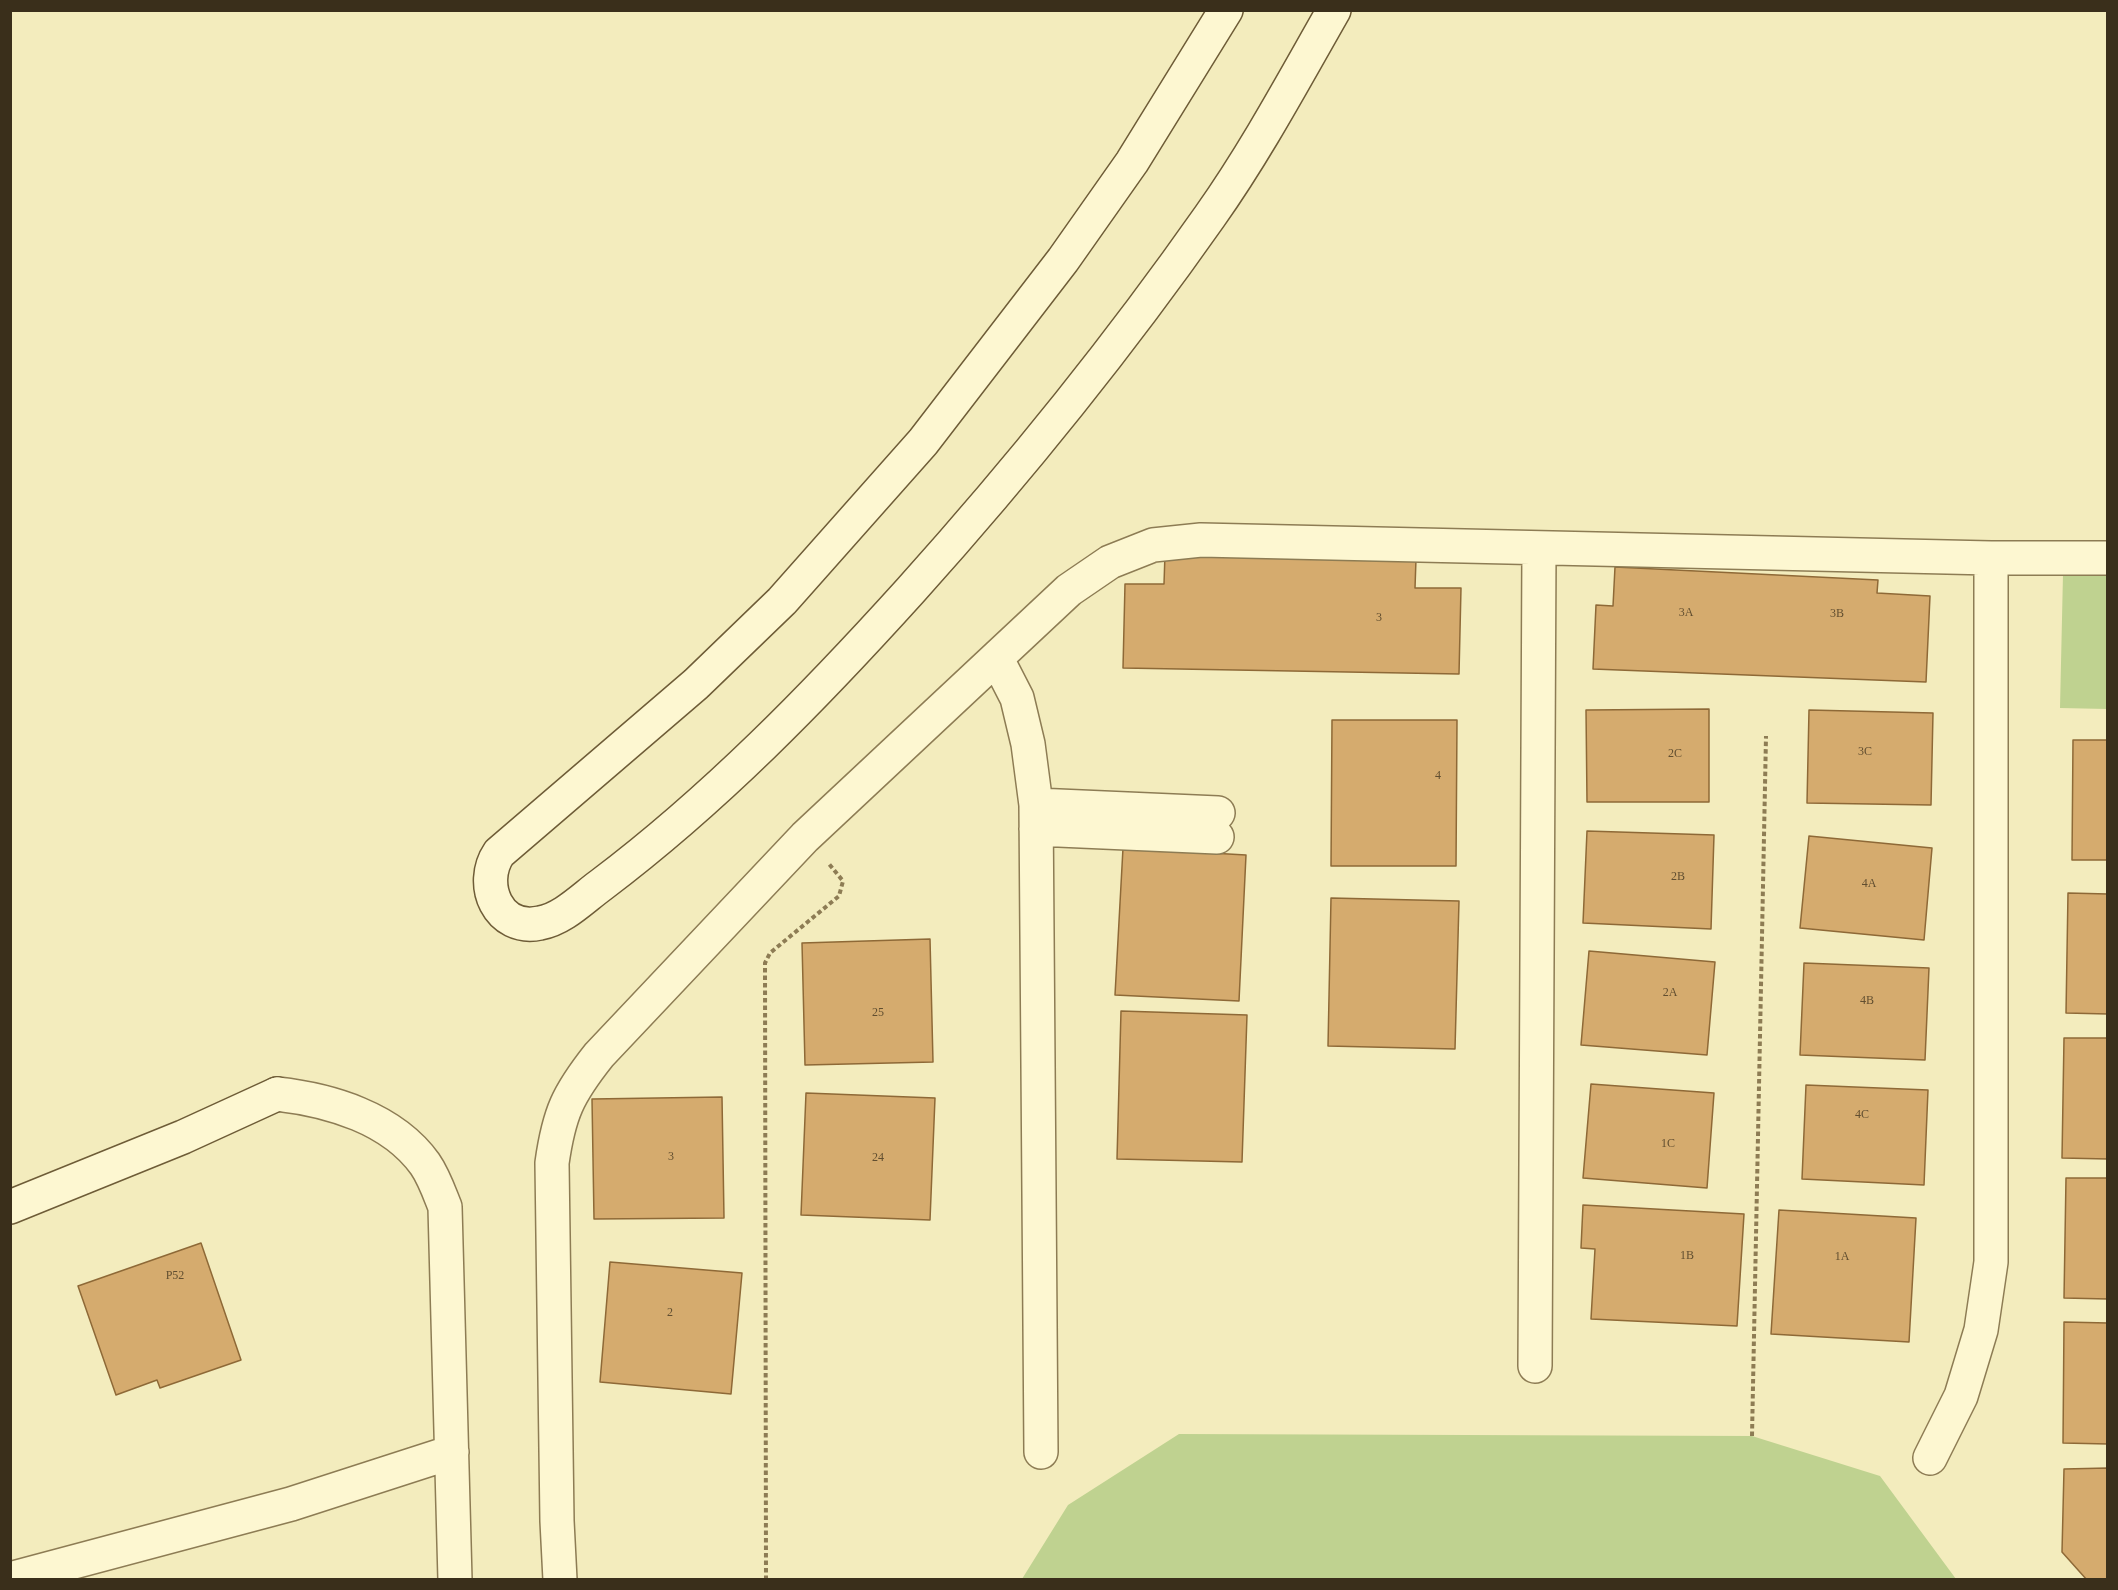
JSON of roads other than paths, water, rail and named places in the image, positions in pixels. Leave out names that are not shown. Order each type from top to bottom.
[{"type":"street","points":[[1226,10],[1132,162],[1063,260],[923,442],[782,601],[722,659],[598,770],[499,853],[490,870],[490,890],[498,908],[512,921],[532,925],[560,915],[651,847],[818,692],[984,508],[1134,319],[1211,214],[1274,116],[1334,10]]},
{"type":"street","points":[[560,1580],[556,1521],[552,1163],[558,1123],[574,1086],[599,1055],[805,837],[998,659],[1031,622],[1069,590],[1110,562],[1153,545],[1201,540],[1991,558],[2108,558]]},
{"type":"street","points":[[1535,1366],[1539,548]]},
{"type":"street","points":[[1930,1458],[1961,1396],[1981,1330],[1991,1262],[1991,558]]},
{"type":"street","points":[[998,659],[1017,698],[1028,744],[1036,817],[1041,1452]]},
{"type":"street","points":[[1036,817],[1218,825]]},
{"type":"street","points":[[10,1207],[183,1137],[277,1094],[326,1103],[350,1111],[393,1133],[426,1165],[445,1207],[455,1580]]},
{"type":"street","points":[[10,1579],[291,1504],[452,1452]]}]
